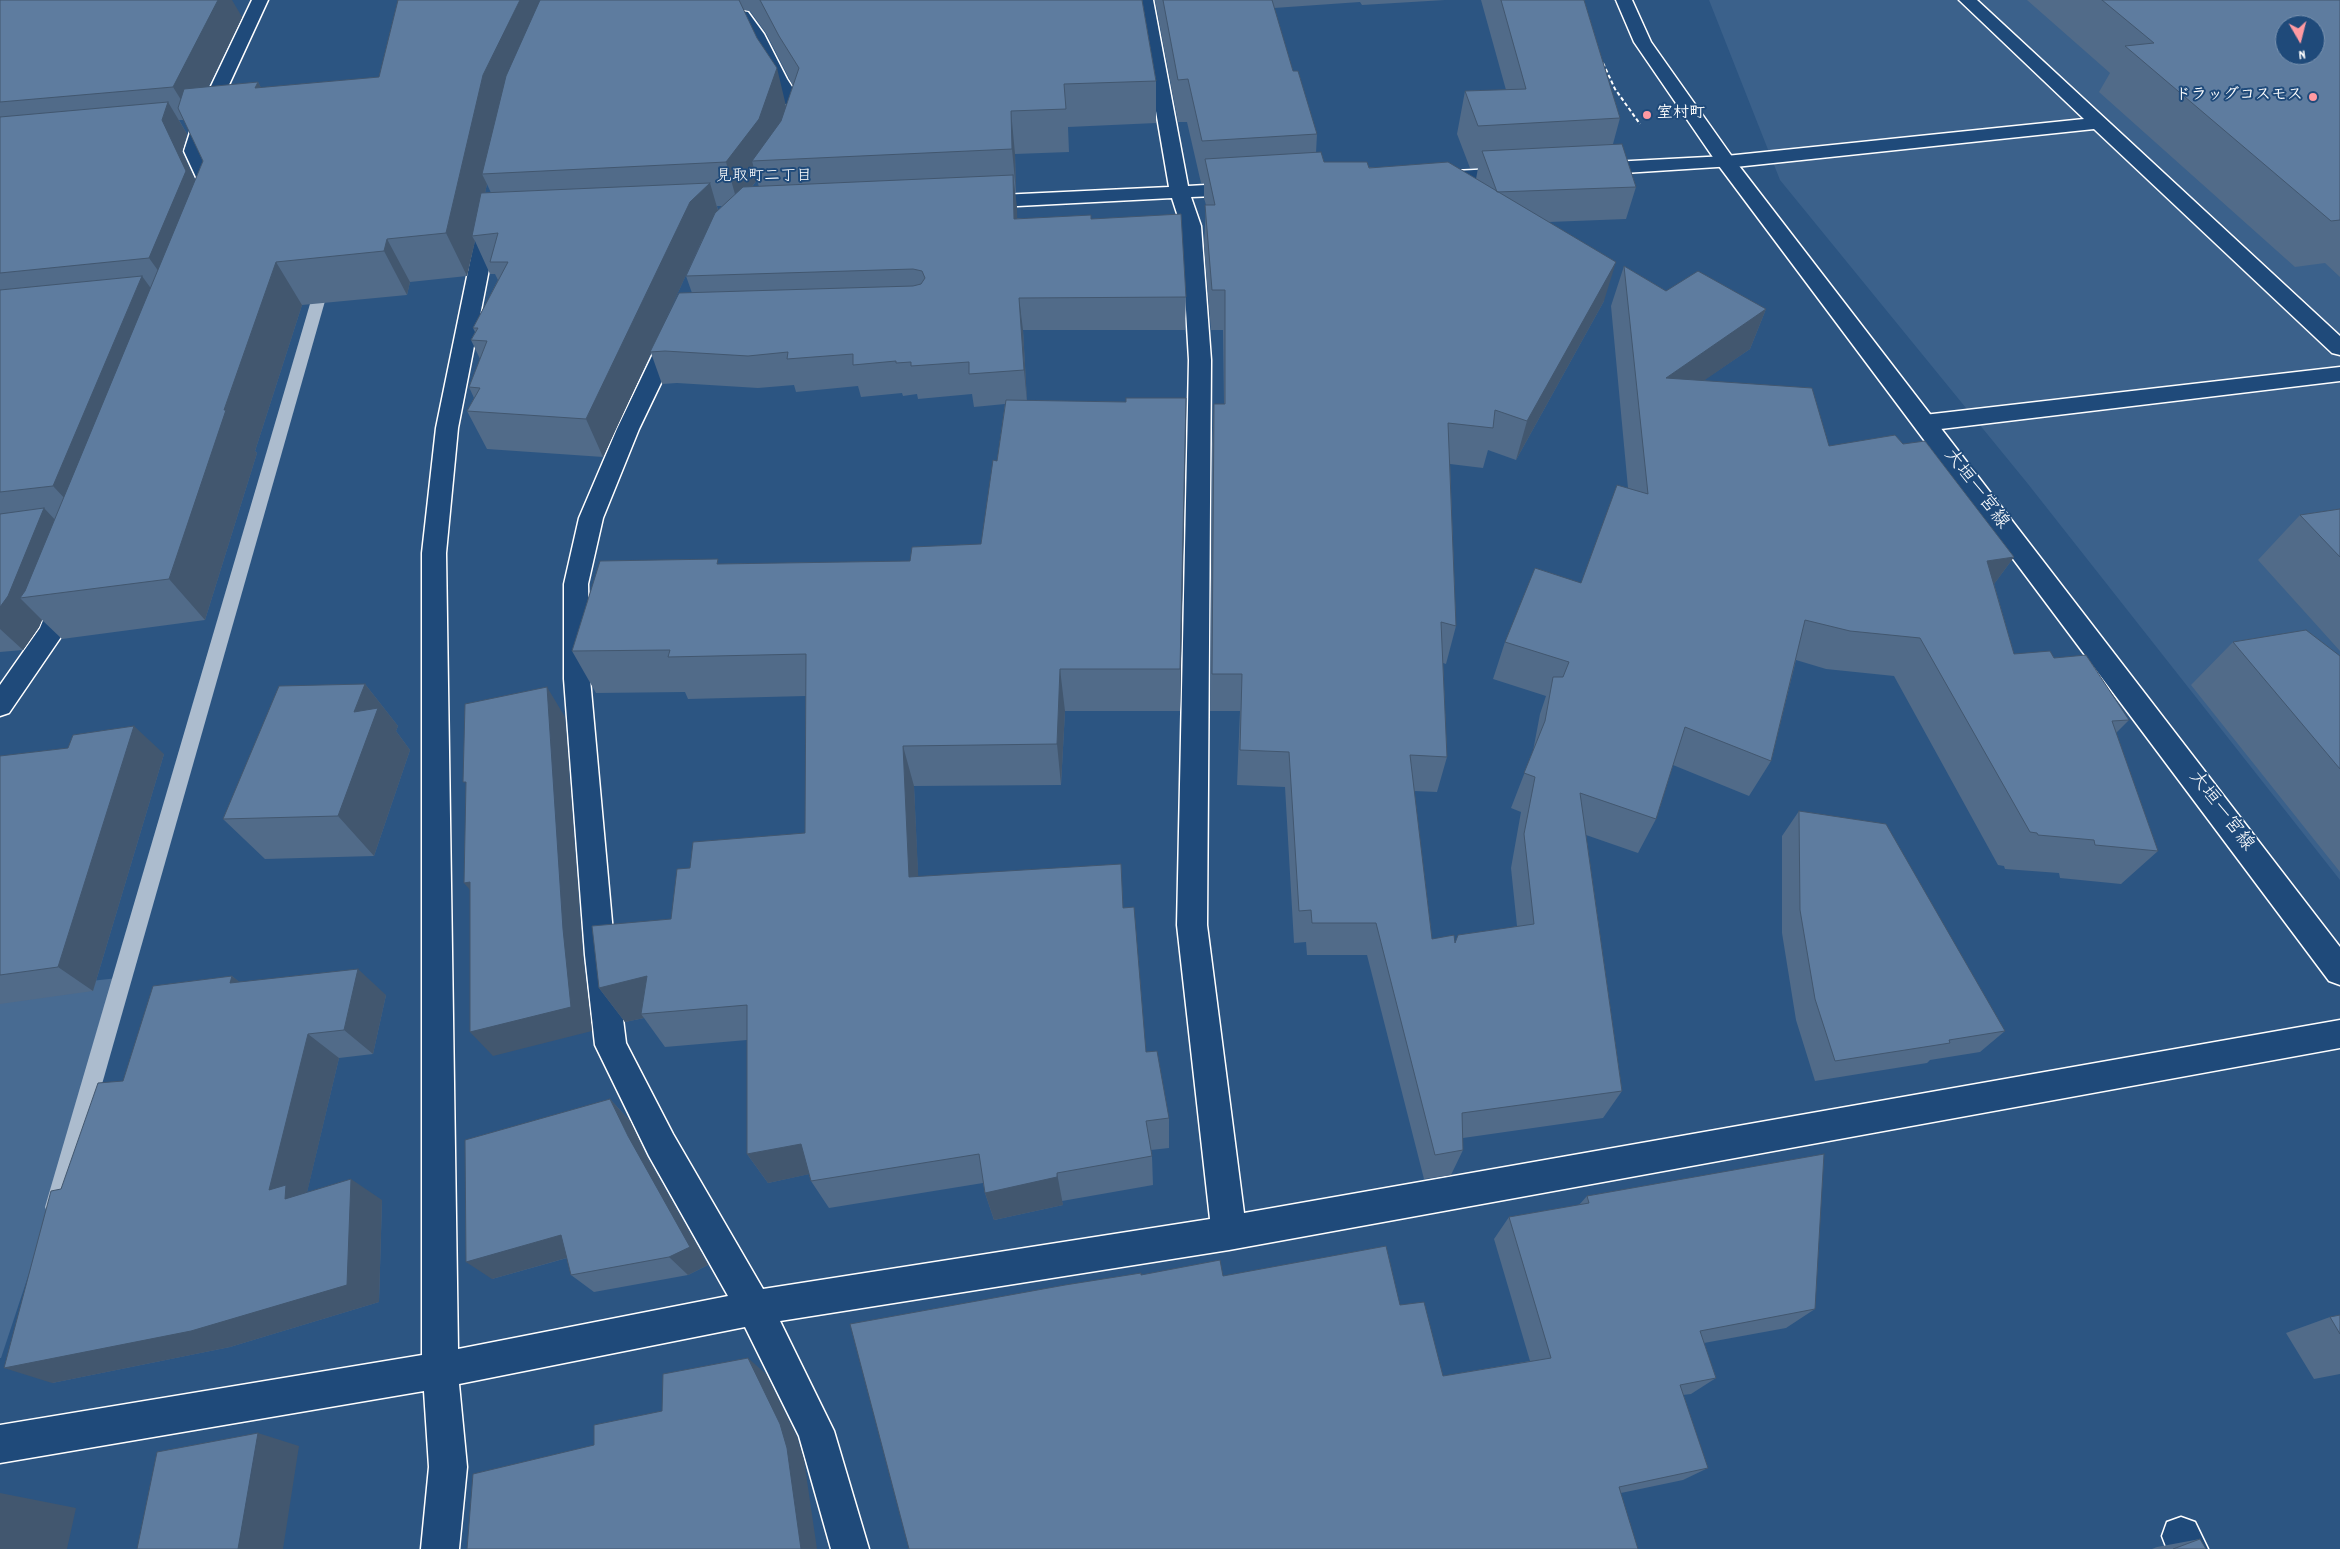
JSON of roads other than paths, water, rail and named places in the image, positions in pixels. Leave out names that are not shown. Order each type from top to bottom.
[{"type":"street","points":[[211,220],[218,203],[193,151],[192,127],[260,0]]},
{"type":"street","points":[[1145,0],[1180,192],[1191,226],[1200,360],[1192,925],[1229,1233]]},
{"type":"street","name":"大垣一宮線","points":[[1624,0],[1643,42],[1726,162],[2340,971]]},
{"type":"street","points":[[1966,0],[2340,348]]},
{"type":"street","points":[[742,16],[756,34],[778,79],[798,110],[786,145]]},
{"type":"street","points":[[1574,170],[1726,162],[2099,123]]},
{"type":"street","points":[[1416,179],[1534,172]]},
{"type":"street","points":[[962,202],[1258,188]]},
{"type":"street","points":[[440,1549],[448,1466],[440,1370],[434,553],[447,428],[496,218]]},
{"type":"street","points":[[681,318],[628,429],[591,518],[576,584],[577,679],[600,955],[612,1045],[661,1145],[754,1308],[816,1431],[850,1549]]},
{"type":"street","points":[[1924,424],[2340,374]]},
{"type":"street","points":[[0,706],[52,631],[72,579]]},
{"type":"street","points":[[0,1444],[440,1370],[754,1308],[1229,1233],[2340,1034]]},
{"type":"waterway","points":[[56,1207],[324,280]]},
{"type":"place","name":"ドラッグコスモス","points":[[2313,97]]},
{"type":"place","name":"室村町","points":[[1647,115]]},
{"type":"district","name":"見取町二丁目","points":[[764,178]]}]
